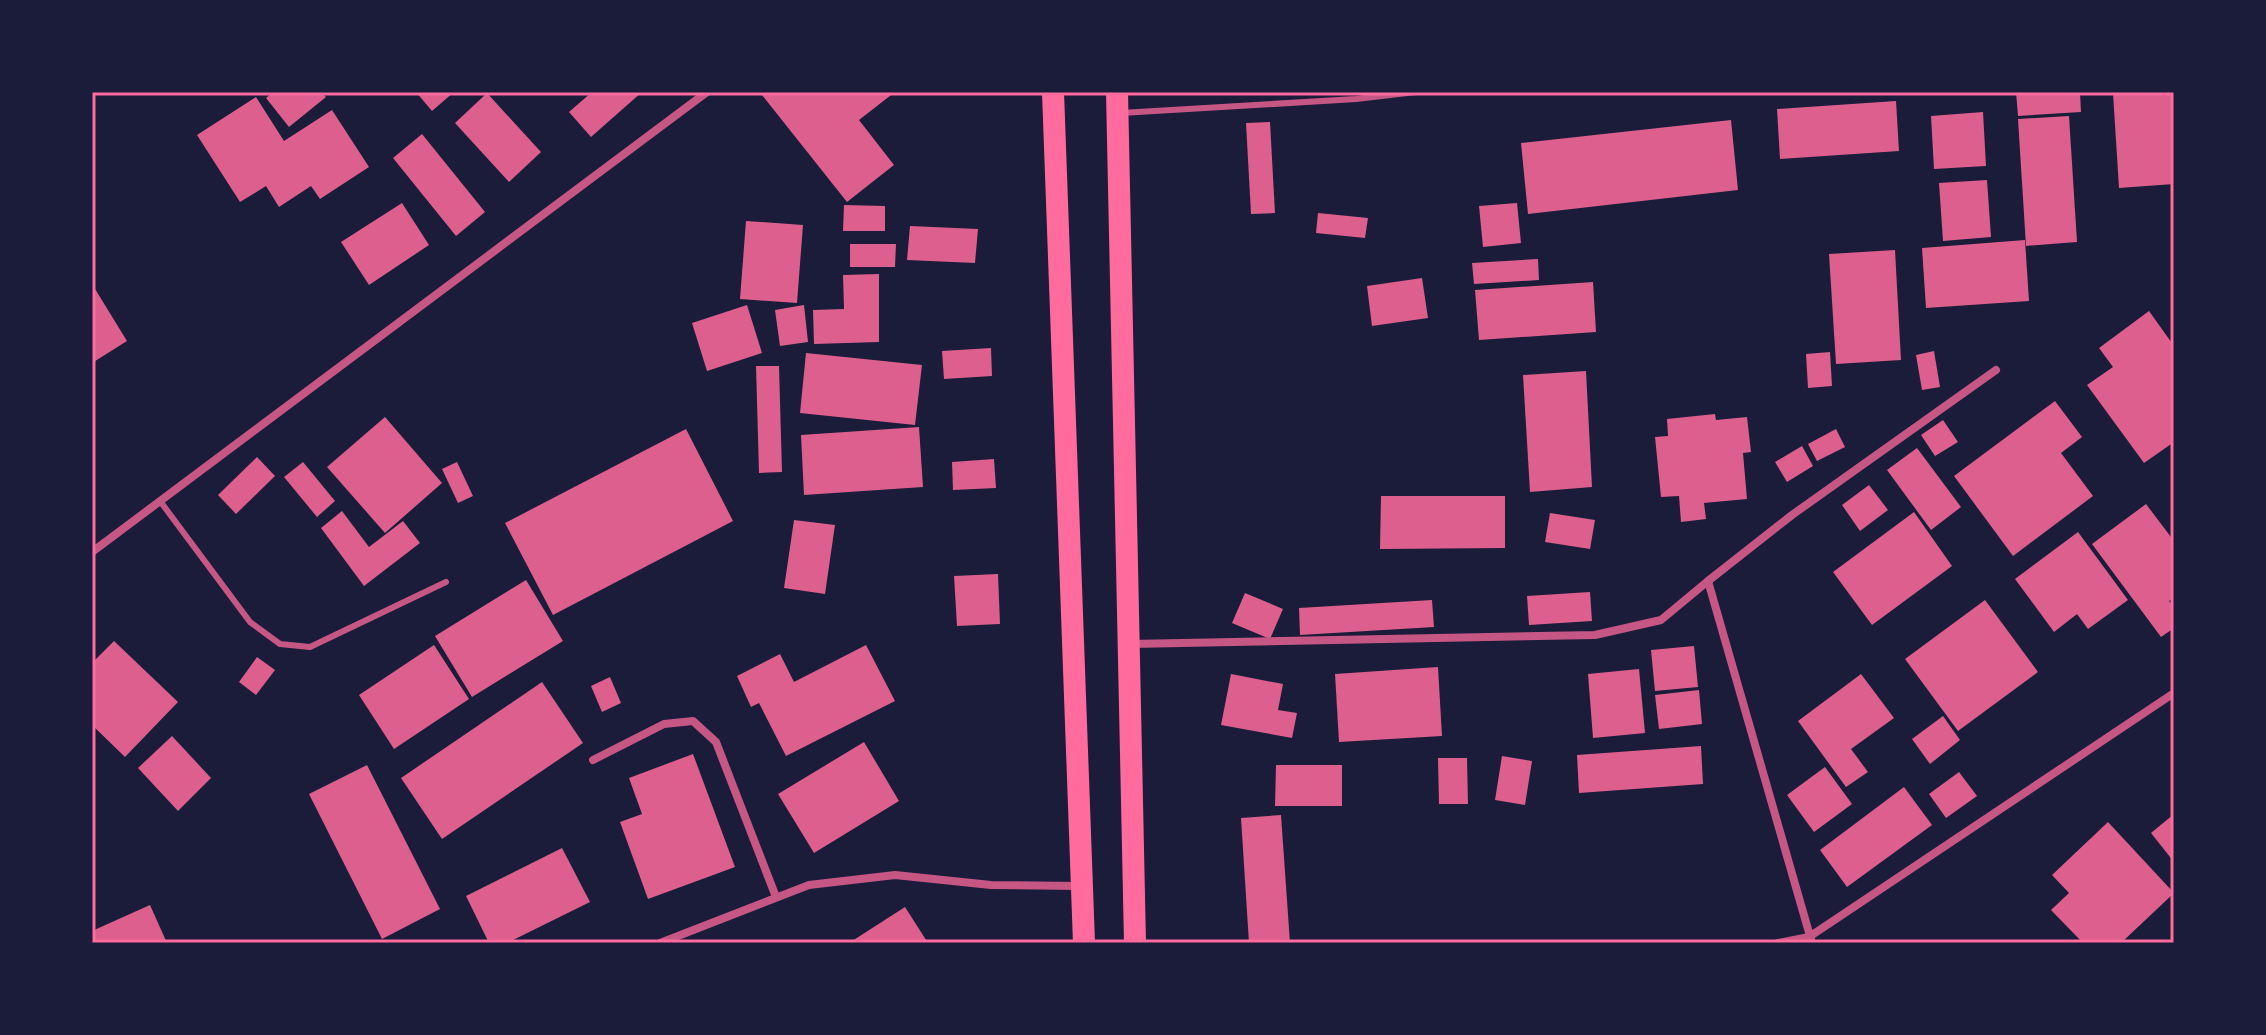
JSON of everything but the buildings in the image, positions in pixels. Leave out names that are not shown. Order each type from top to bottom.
[{"type":"highway","points":[[1053,92],[1084,943]]},
{"type":"highway","points":[[1117,103],[1135,943]]},
{"type":"street","points":[[92,552],[707,92]]},
{"type":"street","points":[[1129,644],[1595,635],[1661,620],[1792,515],[1996,370]]},
{"type":"street","points":[[1708,581],[1810,940]]},
{"type":"street","points":[[1778,943],[1810,940],[2174,693]]},
{"type":"street","points":[[593,760],[664,724],[693,721],[716,742],[776,897]]},
{"type":"street","points":[[660,943],[809,885],[895,875],[991,885],[1083,886]]},
{"type":"lane","points":[[1117,103],[1356,99],[1416,92]]},
{"type":"lane","points":[[160,501],[250,622],[280,644],[310,647],[446,582]]}]
